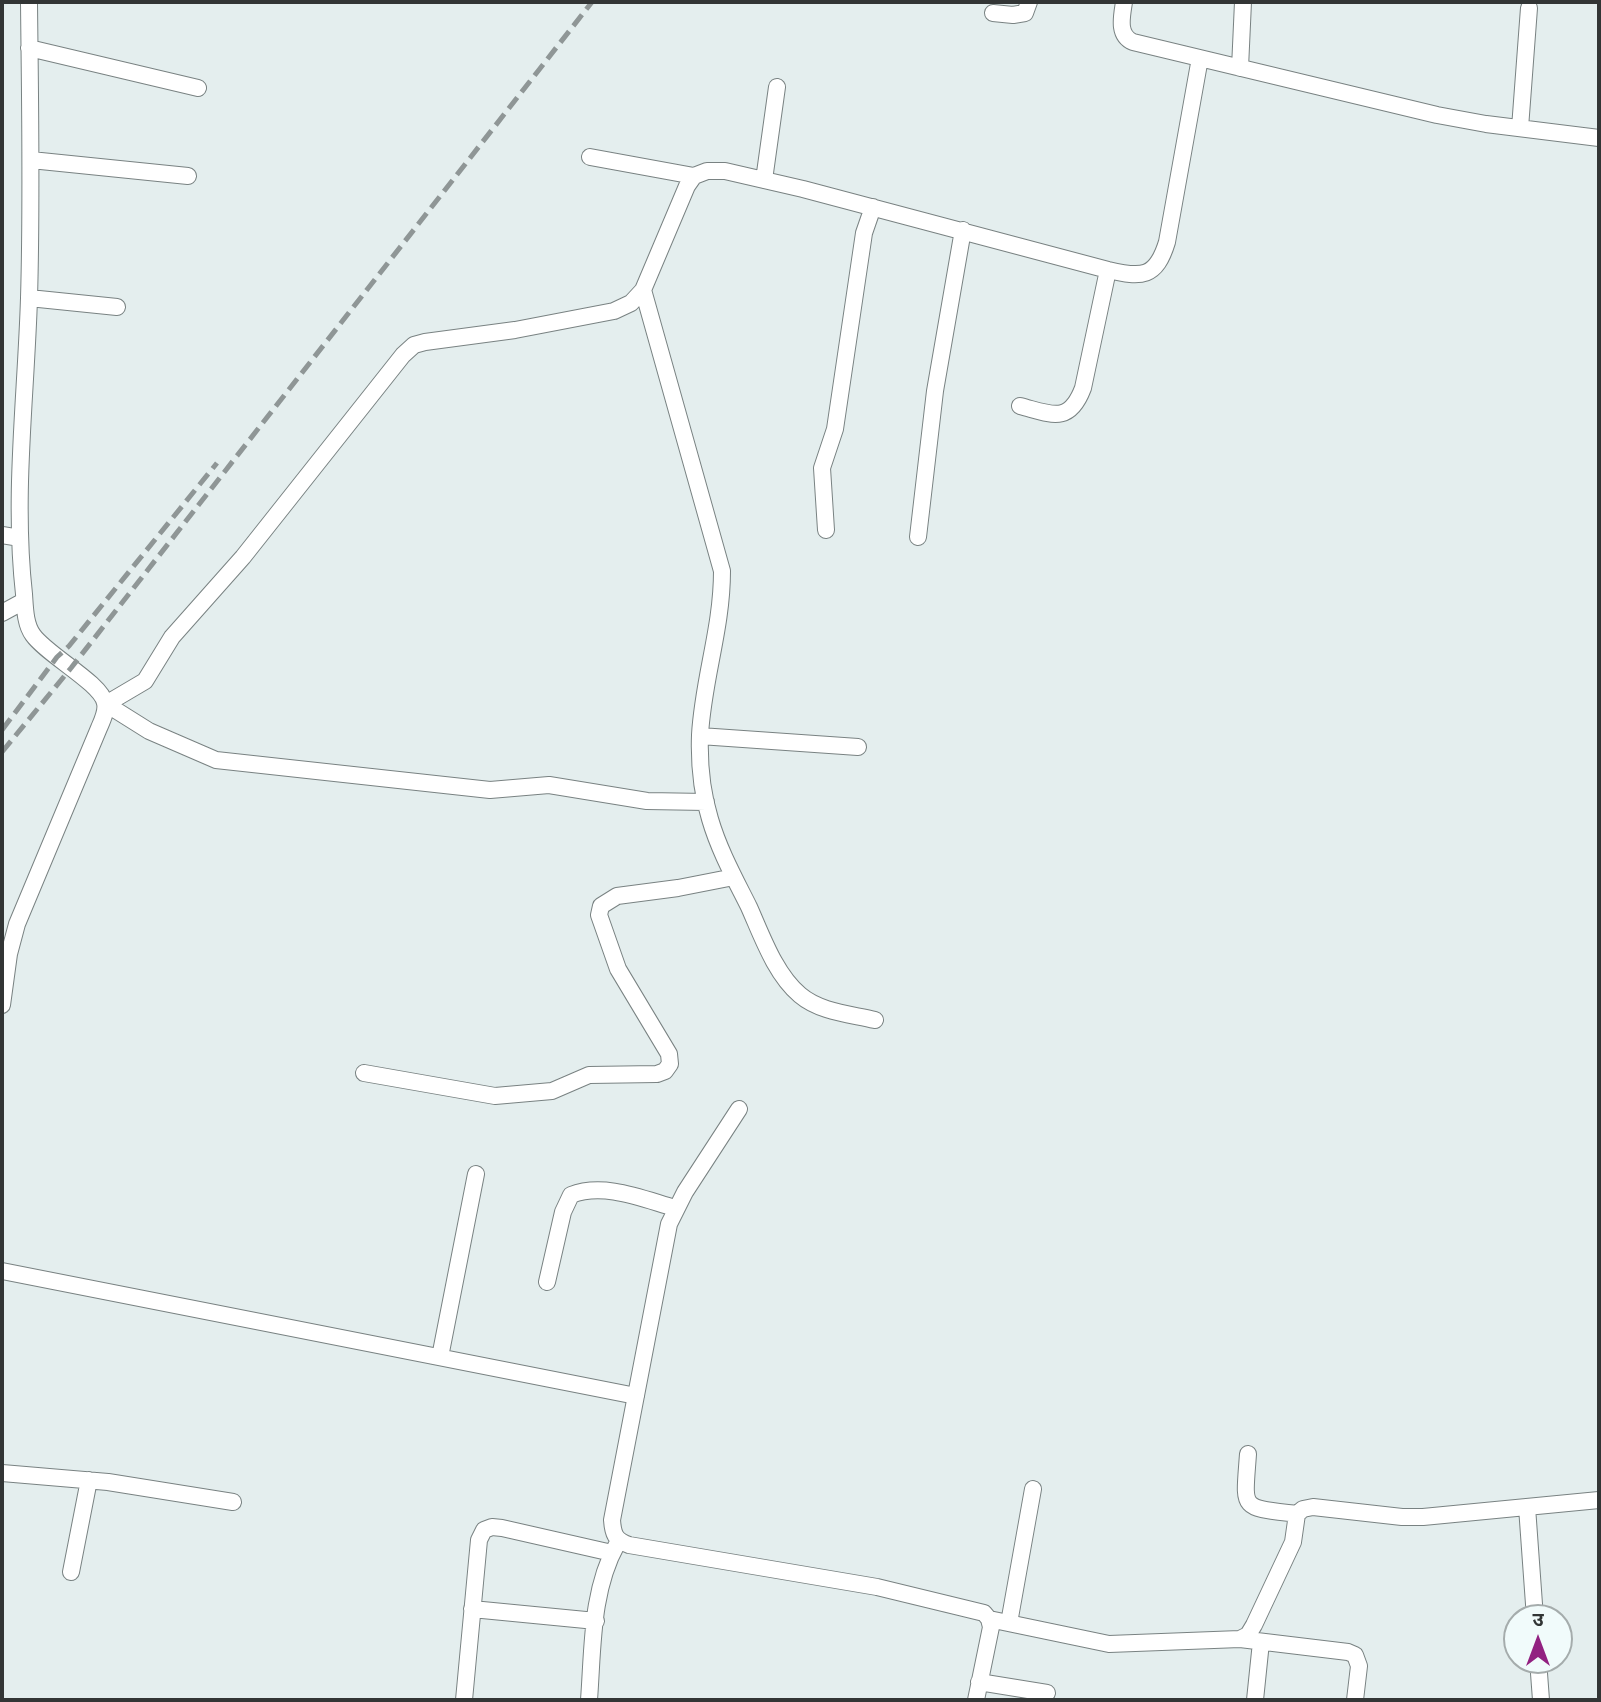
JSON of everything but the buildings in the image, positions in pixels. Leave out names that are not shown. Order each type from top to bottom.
[{"type":"street","points":[[29,2],[29,298],[20,538],[24,601],[31,633],[39,643],[94,687],[106,705],[149,731],[216,760],[490,790],[549,786],[647,801],[706,802]]},
{"type":"street","points":[[993,13],[1019,15],[1025,13],[1029,2]]},
{"type":"street","points":[[1124,2],[1122,29],[1126,39],[1437,115],[1599,138]]},
{"type":"street","points":[[1240,68],[1243,2]]},
{"type":"street","points":[[1520,128],[1529,8]]},
{"type":"street","points":[[29,48],[198,88]]},
{"type":"street","points":[[590,158],[694,176],[707,171],[725,171],[963,230],[1127,275],[1144,274],[1154,269],[1162,258],[1167,242],[1200,58]]},
{"type":"street","points":[[764,180],[777,87]]},
{"type":"street","points":[[31,160],[188,176]]},
{"type":"street","points":[[2,1005],[4,968],[17,924],[99,728],[106,705],[145,681],[172,637],[243,557],[393,367],[414,345],[515,330],[614,311],[631,303],[643,290],[681,198],[694,176]]},
{"type":"street","points":[[826,530],[822,468],[835,429],[864,233],[873,207]]},
{"type":"street","points":[[918,537],[934,391],[963,230]]},
{"type":"street","points":[[1020,406],[1053,414],[1063,413],[1076,404],[1083,388],[1108,270]]},
{"type":"street","points":[[643,290],[722,571],[721,611],[702,710],[700,736],[703,789],[710,820],[770,951],[791,986],[824,1008],[875,1020]]},
{"type":"street","points":[[29,298],[117,307]]},
{"type":"street","points":[[2,535],[20,538]]},
{"type":"street","points":[[2,613],[24,601]]},
{"type":"street","points":[[700,736],[858,747]]},
{"type":"street","points":[[365,1073],[495,1096],[552,1091],[589,1075],[657,1074],[665,1071],[670,1064],[669,1054],[618,969],[599,915],[601,906],[617,896],[734,877]]},
{"type":"street","points":[[589,1700],[602,1576],[615,1547],[612,1520],[669,1224],[675,1208],[739,1109]]},
{"type":"street","points":[[440,1357],[476,1174]]},
{"type":"street","points":[[547,1282],[563,1212],[571,1195],[580,1192],[612,1191],[675,1208]]},
{"type":"street","points":[[2,1271],[636,1396]]},
{"type":"street","points":[[1248,1454],[1245,1494],[1248,1503],[1255,1509],[1297,1514]]},
{"type":"street","points":[[2,1473],[140,1486],[233,1502]]},
{"type":"street","points":[[71,1572],[89,1480]]},
{"type":"street","points":[[1009,1623],[1033,1489]]},
{"type":"street","points":[[1240,1639],[1248,1635],[1255,1625],[1293,1542],[1297,1514],[1303,1509],[1313,1507],[1412,1517],[1599,1500]]},
{"type":"street","points":[[1527,1507],[1534,1604]]},
{"type":"street","points":[[464,1700],[479,1540],[484,1530],[492,1527],[615,1547],[629,1545],[877,1587],[984,1613],[991,1627],[976,1700]]},
{"type":"street","points":[[472,1609],[596,1621]]},
{"type":"street","points":[[989,1619],[1108,1644],[1240,1639],[1348,1652],[1355,1655],[1359,1666],[1355,1700]]},
{"type":"street","points":[[1255,1700],[1261,1642]]},
{"type":"street","points":[[1539,1674],[1541,1700]]},
{"type":"street","points":[[979,1682],[1047,1693]]},
{"type":"railway","points":[[2,752],[71,668],[592,2]]},
{"type":"railway","points":[[2,730],[57,657],[69,646],[217,463]]}]
